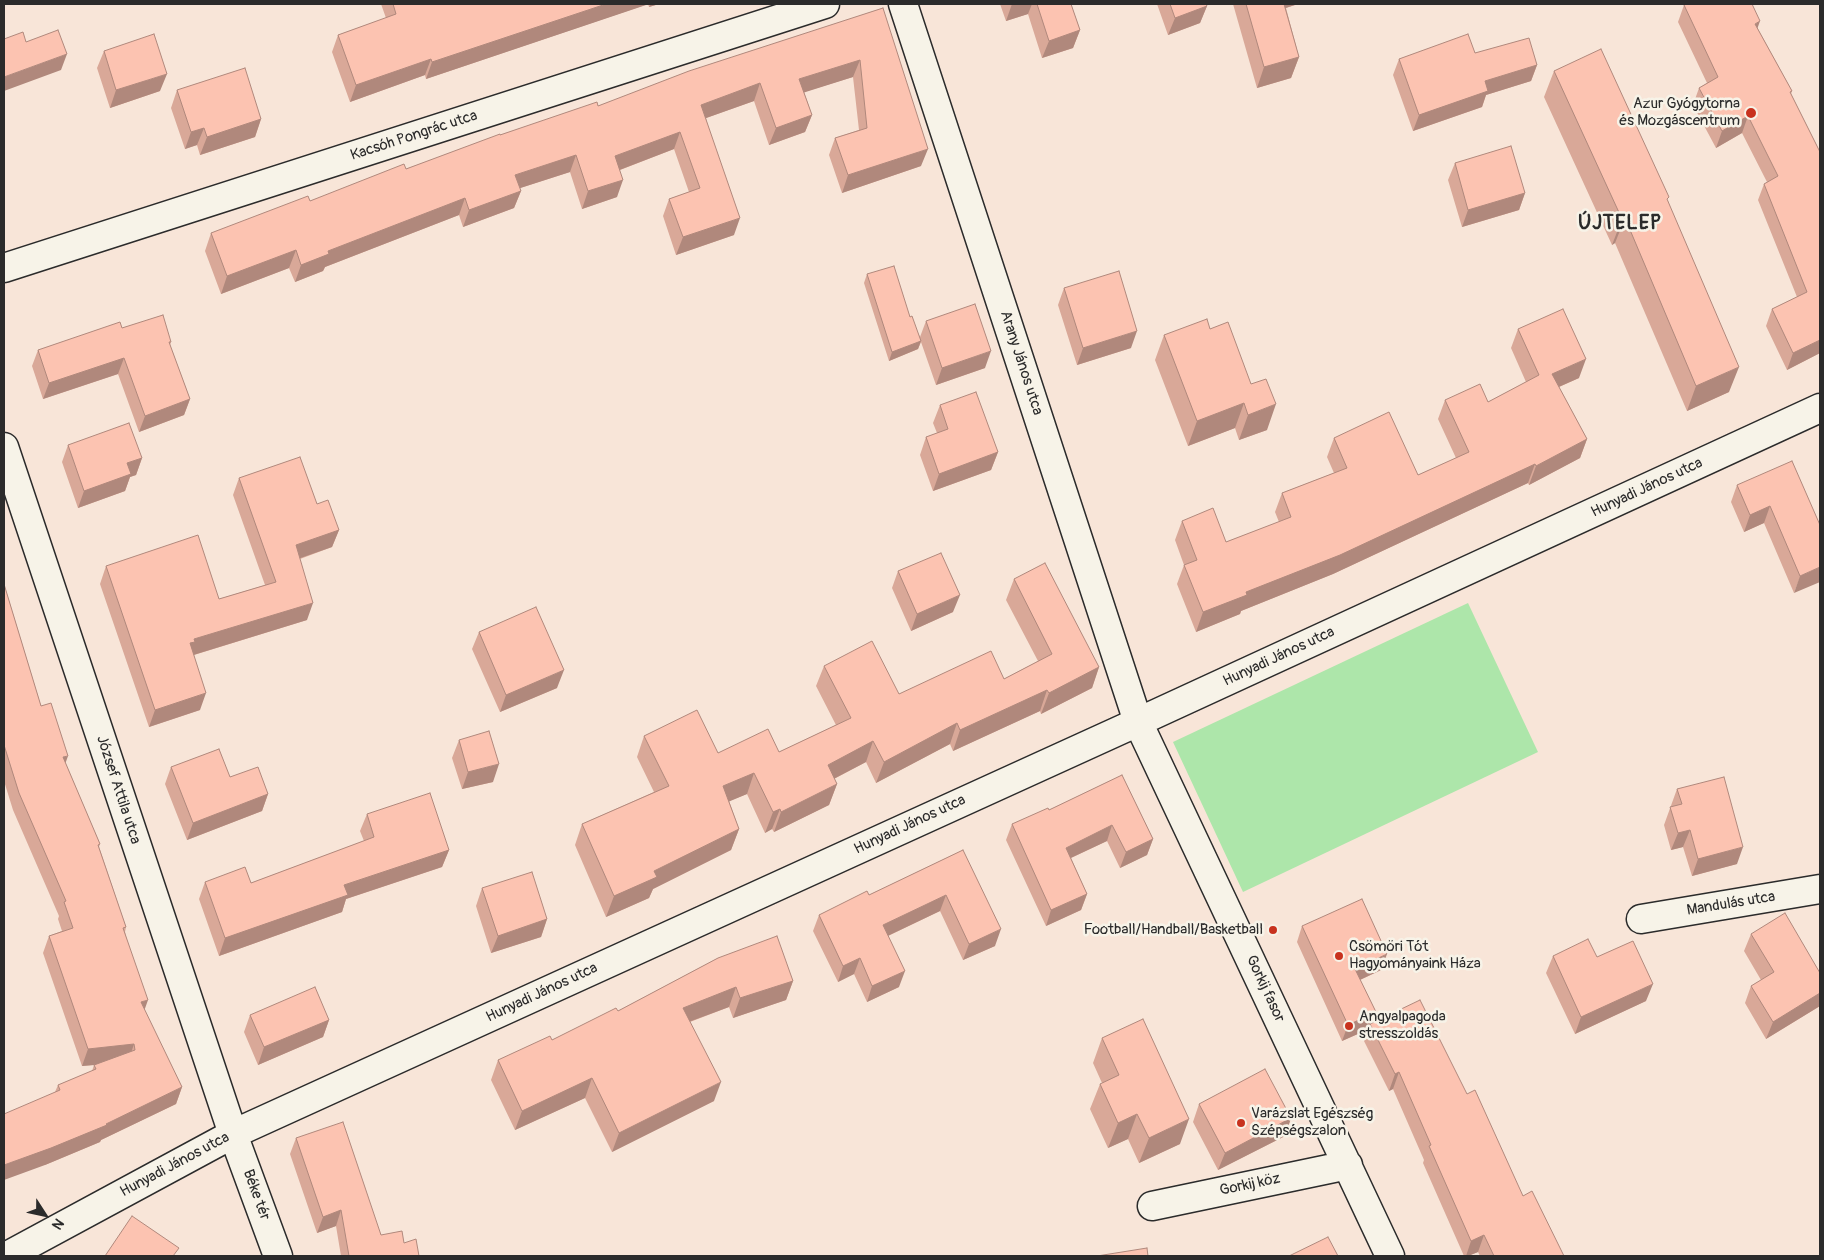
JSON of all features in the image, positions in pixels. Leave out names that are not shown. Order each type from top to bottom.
[{"type":"street","name":"Kacsóh Pongrác utca","points":[[4,268],[825,4]]},
{"type":"street","name":"Arany János utca","points":[[903,4],[1138,722]]},
{"type":"street","name":"Hunyadi János utca","points":[[7,1256],[233,1134],[1138,722],[1820,408]]},
{"type":"street","name":"József Attila utca","points":[[4,447],[233,1134]]},
{"type":"street","name":"Gorkij fasor","points":[[1138,722],[1390,1256]]},
{"type":"street","name":"Mandulás utca","points":[[1641,919],[1820,889]]},
{"type":"street","name":"Béke tér","points":[[233,1134],[278,1256]]},
{"type":"street","name":"Gorkij köz","points":[[1152,1206],[1348,1165]]},
{"type":"green space","points":[[1468,603],[1538,752],[1243,892],[1173,742]]},
{"type":"building","points":[[393,4],[606,4],[432,62],[431,59],[356,85],[338,35],[396,14]]},
{"type":"building","points":[[1037,4],[1071,4],[1080,30],[1049,41]]},
{"type":"building","points":[[1170,4],[1206,4],[1207,6],[1175,18]]},
{"type":"building","points":[[1246,4],[1284,4],[1299,57],[1264,67]]},
{"type":"building","points":[[1752,4],[1760,21],[1755,24],[1792,91],[1790,92],[1820,152],[1820,340],[1793,353],[1772,309],[1807,292],[1764,184],[1778,176],[1748,116],[1722,131],[1699,88],[1718,77],[1684,5]]},
{"type":"building","points":[[883,8],[928,149],[848,175],[835,138],[867,128],[860,60],[799,79],[812,115],[776,128],[760,83],[701,105],[740,218],[683,237],[669,199],[700,188],[680,132],[615,156],[623,180],[588,191],[576,155],[515,175],[521,191],[469,210],[465,198],[328,251],[329,254],[301,265],[296,250],[227,276],[211,233],[308,196],[310,201],[404,164],[406,169],[500,134],[597,102],[598,106],[689,71]]},
{"type":"building","points":[[58,30],[67,54],[4,77],[4,39],[23,32],[26,42]]},
{"type":"building","points":[[154,34],[167,74],[116,90],[104,51]]},
{"type":"building","points":[[1468,34],[1475,53],[1529,38],[1537,65],[1485,81],[1488,91],[1419,115],[1399,59]]},
{"type":"building","points":[[1601,49],[1669,197],[1667,199],[1739,367],[1696,386],[1625,218],[1622,219],[1554,71]]},
{"type":"building","points":[[245,68],[261,119],[207,137],[204,128],[191,132],[177,90]]},
{"type":"building","points":[[1511,146],[1525,193],[1468,210],[1455,163]]},
{"type":"building","points":[[894,266],[910,317],[912,316],[921,341],[892,352],[867,274]]},
{"type":"building","points":[[1119,271],[1137,331],[1083,348],[1064,288]]},
{"type":"building","points":[[975,304],[991,351],[942,368],[926,321]]},
{"type":"building","points":[[1563,309],[1586,359],[1552,374],[1587,439],[1536,466],[1535,464],[1340,555],[1246,592],[1247,595],[1203,612],[1184,565],[1197,560],[1182,521],[1213,508],[1226,542],[1291,517],[1282,493],[1347,468],[1334,438],[1389,412],[1418,475],[1469,452],[1445,400],[1480,384],[1488,402],[1539,375],[1518,329]]},
{"type":"building","points":[[163,315],[171,342],[169,342],[190,399],[145,416],[124,358],[49,383],[38,350],[120,322],[122,328]]},
{"type":"building","points":[[1207,319],[1210,329],[1228,322],[1251,384],[1266,379],[1276,404],[1248,415],[1244,403],[1197,421],[1164,335]]},
{"type":"building","points":[[976,392],[998,452],[939,474],[926,437],[948,429],[940,405]]},
{"type":"building","points":[[129,423],[142,458],[127,463],[131,474],[84,491],[68,445]]},
{"type":"building","points":[[300,457],[317,504],[328,500],[339,530],[296,545],[313,603],[194,639],[195,642],[190,643],[206,693],[155,710],[106,566],[198,535],[219,599],[276,582],[239,478]]},
{"type":"building","points":[[1792,461],[1820,525],[1820,567],[1800,576],[1770,506],[1750,515],[1737,485]]},
{"type":"building","points":[[941,553],[960,595],[917,614],[898,571]]},
{"type":"building","points":[[1045,563],[1099,667],[1049,693],[1047,690],[960,730],[957,723],[884,762],[873,741],[828,765],[837,784],[781,812],[780,809],[773,812],[754,773],[723,786],[739,829],[654,871],[657,877],[614,896],[582,824],[669,786],[644,736],[697,710],[718,753],[768,729],[779,752],[851,718],[824,666],[872,641],[899,694],[991,651],[1004,679],[1052,654],[1014,579]]},
{"type":"building","points":[[4,584],[41,706],[51,703],[68,756],[63,757],[100,844],[98,845],[126,927],[123,928],[148,1000],[141,1002],[182,1087],[107,1125],[4,1165],[4,1114],[60,1090],[58,1085],[96,1069],[94,1065],[135,1050],[134,1044],[88,1049],[49,936],[73,928],[64,902],[66,901],[19,793],[4,745]]},
{"type":"building","points":[[536,607],[564,670],[506,695],[479,632]]},
{"type":"building","points":[[489,731],[499,764],[468,772],[459,740]]},
{"type":"building","points":[[219,749],[230,777],[258,767],[268,794],[193,823],[171,767]]},
{"type":"building","points":[[1122,775],[1153,839],[1126,852],[1112,825],[1066,848],[1087,894],[1051,910],[1012,824],[1048,808],[1049,810]]},
{"type":"building","points":[[1724,777],[1743,847],[1698,859],[1690,830],[1678,833],[1670,807],[1682,804],[1677,789]]},
{"type":"building","points":[[430,793],[449,850],[344,885],[348,895],[225,938],[205,882],[245,867],[251,883],[374,837],[367,814]]},
{"type":"building","points":[[963,850],[1001,929],[969,944],[946,895],[883,925],[905,971],[872,986],[860,958],[843,966],[819,915],[867,891],[869,895]]},
{"type":"building","points":[[532,872],[547,919],[498,936],[482,888]]},
{"type":"building","points":[[1362,899],[1387,954],[1355,969],[1376,1012],[1348,1025],[1302,926]]},
{"type":"building","points":[[1785,913],[1820,973],[1820,993],[1773,1022],[1751,986],[1774,972],[1751,934]]},
{"type":"building","points":[[777,936],[793,981],[740,998],[736,987],[683,1008],[721,1082],[619,1133],[592,1078],[522,1111],[498,1060],[550,1036],[552,1040],[616,1008],[618,1011],[718,958]]},
{"type":"building","points":[[1588,939],[1597,957],[1633,941],[1653,984],[1581,1017],[1553,956]]},
{"type":"building","points":[[315,987],[329,1020],[264,1047],[250,1015]]},
{"type":"building","points":[[1420,1000],[1467,1094],[1475,1090],[1523,1196],[1532,1191],[1564,1256],[1494,1256],[1484,1235],[1471,1241],[1399,1072],[1395,1074],[1370,1024]]},
{"type":"building","points":[[1143,1019],[1189,1119],[1149,1138],[1137,1114],[1118,1123],[1100,1084],[1119,1075],[1102,1038]]},
{"type":"building","points":[[1265,1069],[1291,1118],[1225,1153],[1199,1104]]},
{"type":"building","points":[[343,1122],[381,1235],[402,1231],[404,1243],[416,1239],[419,1256],[349,1256],[341,1210],[323,1217],[296,1138]]},
{"type":"building","points":[[132,1216],[179,1248],[173,1256],[105,1256]]},
{"type":"building","points":[[1328,1237],[1338,1256],[1289,1256]]},
{"type":"building","points":[[1147,1248],[1148,1256],[1097,1256]]},
{"type":"place","name":"Azur Gyógytorna és Mozgáscentrum","points":[[1751,113]]},
{"type":"place","name":"Football/Handball/Basketball","points":[[1273,930]]},
{"type":"place","name":"Csömöri Tót Hagyományaink Háza","points":[[1339,956]]},
{"type":"place","name":"Angyalpagoda stresszoldás","points":[[1349,1026]]},
{"type":"place","name":"Varázslat Egészség Szépségszalon","points":[[1241,1123]]},
{"type":"district","name":"ÚJTELEP","points":[[1620,224]]}]
